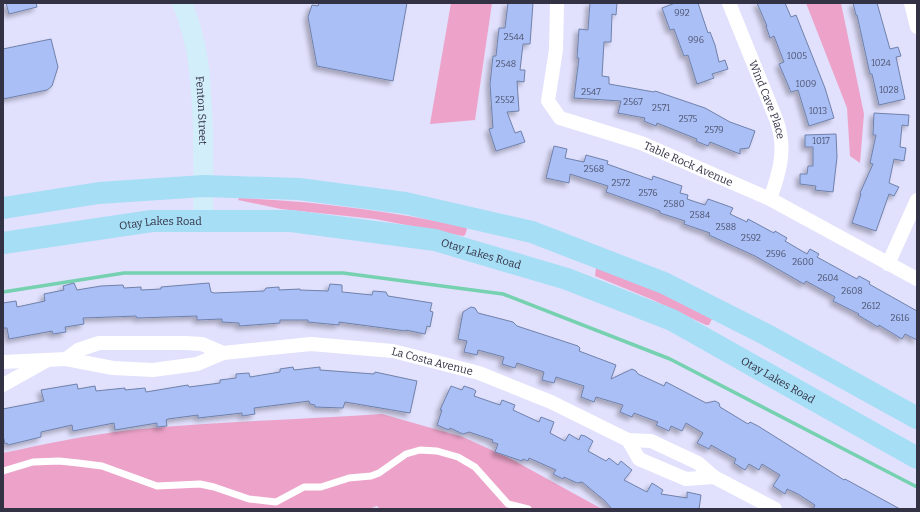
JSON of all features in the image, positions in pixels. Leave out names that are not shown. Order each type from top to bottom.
[{"type":"main road","points":[[3,208],[100,193],[204,186],[299,189],[398,202],[532,232],[664,283],[765,334],[917,418]]},
{"type":"main road","name":"Otay Lakes Road","points":[[3,242],[152,221],[291,221],[435,240],[567,279],[672,320],[917,458]]},
{"type":"street","name":"Fenton Street","points":[[182,3],[194,35],[201,76],[204,186],[203,221]]},
{"type":"street","name":"Table Rock Avenue","points":[[558,3],[556,50],[548,101],[560,118],[641,143],[770,199],[917,279]]},
{"type":"street","name":"Wind Cave Place","points":[[730,3],[776,119],[781,137],[780,169],[770,199]]},
{"type":"street","points":[[911,3],[917,27]]},
{"type":"street","points":[[888,264],[917,200]]},
{"type":"street","name":"La Costa Avenue","points":[[66,359],[78,350],[99,343],[202,344],[223,353]]},
{"type":"street","name":"La Costa Avenue","points":[[3,362],[66,359],[113,368],[153,370],[197,364],[223,353],[311,344],[393,351],[479,373],[551,402],[628,440],[651,441],[698,463],[714,477],[775,509]]},
{"type":"street","points":[[3,385],[48,359]]},
{"type":"street","points":[[628,440],[640,459],[686,479],[714,477]]},
{"type":"lane","points":[[3,470],[34,462],[60,461],[78,463],[102,466],[157,486],[200,484],[214,487],[249,499],[276,502],[304,487],[321,487],[350,478],[375,475],[406,454],[420,450],[437,451],[458,456],[475,467],[508,504],[528,509]]},
{"type":"shaded area","points":[[451,3],[492,3],[475,120],[430,124]]},
{"type":"shaded area","points":[[806,3],[841,3],[864,114],[860,163],[850,156],[847,108]]},
{"type":"shaded area","points":[[239,198],[324,204],[437,221],[466,227],[467,229],[465,235],[463,236],[375,219],[281,209],[238,200]]},
{"type":"shaded area","points":[[596,268],[656,290],[712,319],[709,325],[706,325],[653,300],[595,276]]},
{"type":"shaded area","points":[[382,414],[463,437],[513,460],[602,509],[380,509],[377,506],[369,509],[3,509],[3,453],[83,437],[131,430]]},
{"type":"building","points":[[6,3],[36,3],[37,7],[9,14]]},
{"type":"building","points":[[319,3],[407,3],[393,81],[317,66],[308,17],[312,5],[318,6]]},
{"type":"building","points":[[508,3],[533,3],[530,44],[523,44],[520,70],[525,70],[524,82],[517,81],[519,111],[507,112],[515,133],[521,131],[525,142],[496,151],[489,129],[493,128],[490,84],[493,56],[496,56],[499,28],[505,28]]},
{"type":"building","points":[[590,3],[617,3],[616,15],[612,14],[611,42],[604,42],[602,76],[609,77],[609,84],[655,91],[705,108],[730,122],[755,131],[749,148],[740,149],[740,154],[710,142],[708,146],[696,141],[697,139],[657,123],[656,126],[644,121],[645,118],[618,113],[621,101],[574,98],[579,58],[577,58],[579,29],[588,30]]},
{"type":"building","points":[[675,3],[698,3],[708,33],[710,32],[715,45],[719,62],[725,60],[728,69],[712,74],[714,78],[697,84],[688,55],[684,56],[674,29],[670,30],[662,8]]},
{"type":"building","points":[[757,3],[785,3],[791,17],[796,15],[825,88],[834,118],[809,126],[798,90],[791,92],[779,64],[784,62],[774,36],[770,38],[767,26]]},
{"type":"building","points":[[853,3],[877,3],[890,49],[898,47],[901,56],[896,57],[905,99],[879,105]]},
{"type":"building","points":[[51,39],[58,67],[52,86],[47,90],[3,99],[3,49]]},
{"type":"building","points":[[874,113],[909,115],[908,126],[902,125],[900,147],[906,148],[904,161],[894,159],[889,183],[899,187],[894,196],[889,194],[876,231],[852,223],[861,194],[860,193],[873,164],[870,163],[876,135],[873,135]]},
{"type":"building","points":[[836,134],[837,157],[833,192],[815,190],[816,186],[800,184],[800,174],[807,174],[808,166],[813,166],[813,147],[805,147],[805,135]]},
{"type":"building","points":[[554,146],[567,149],[565,158],[584,162],[586,155],[608,161],[607,164],[652,180],[653,176],[682,186],[680,193],[688,195],[687,199],[705,205],[708,199],[733,208],[730,214],[747,222],[748,219],[774,233],[775,231],[787,238],[785,241],[807,254],[810,249],[819,254],[817,257],[857,279],[859,276],[870,282],[869,284],[917,311],[917,340],[905,334],[902,339],[879,325],[878,327],[858,315],[859,314],[833,301],[835,297],[806,281],[804,284],[755,256],[709,235],[710,233],[684,224],[685,221],[606,192],[608,186],[570,174],[569,183],[546,178]]},
{"type":"building","points":[[74,283],[77,290],[101,286],[123,285],[124,288],[141,287],[141,290],[209,283],[211,292],[214,293],[264,291],[266,288],[279,287],[279,290],[300,289],[328,291],[330,284],[342,285],[342,292],[372,295],[373,291],[386,292],[388,296],[432,303],[430,311],[433,312],[430,327],[427,326],[425,334],[406,330],[339,322],[339,325],[308,322],[308,320],[280,320],[280,323],[239,326],[239,323],[222,322],[222,319],[197,320],[197,316],[137,318],[136,316],[83,318],[84,324],[65,327],[66,332],[53,334],[52,331],[9,339],[7,328],[3,328],[3,303],[16,301],[17,307],[45,301],[44,294],[64,290],[63,286]]},
{"type":"building","points":[[471,307],[475,308],[478,313],[513,322],[517,326],[578,346],[580,348],[579,351],[616,365],[611,379],[632,369],[638,374],[664,386],[666,382],[706,403],[715,401],[719,403],[720,407],[748,424],[750,422],[758,426],[844,480],[845,479],[900,509],[813,509],[815,505],[798,494],[787,489],[785,494],[773,486],[780,475],[762,464],[759,470],[749,464],[745,470],[734,463],[736,459],[711,445],[709,449],[697,443],[703,433],[686,423],[682,431],[671,426],[669,431],[656,425],[658,422],[634,413],[632,417],[620,412],[623,405],[596,397],[594,402],[581,397],[584,386],[556,377],[554,383],[542,380],[544,372],[517,363],[515,368],[502,364],[504,357],[478,350],[477,355],[464,352],[467,341],[458,339],[463,312]]},
{"type":"building","points":[[293,367],[294,370],[320,367],[320,370],[374,374],[375,372],[417,381],[410,413],[345,402],[343,408],[315,407],[315,405],[310,404],[309,401],[254,408],[255,414],[242,416],[242,413],[198,418],[198,415],[168,419],[166,420],[167,426],[157,427],[157,423],[115,430],[114,423],[73,431],[72,425],[41,432],[41,437],[8,445],[7,443],[5,444],[3,435],[3,409],[44,401],[41,390],[77,384],[78,389],[95,386],[96,391],[125,388],[125,390],[145,388],[146,392],[188,385],[189,387],[220,383],[220,380],[236,378],[236,374],[249,373],[250,377],[280,372],[280,369]]},
{"type":"building","points":[[451,386],[462,390],[464,386],[473,389],[476,391],[474,396],[500,405],[502,400],[515,405],[513,410],[539,422],[541,417],[554,422],[550,433],[565,441],[569,434],[579,440],[581,435],[585,436],[593,441],[588,451],[606,461],[609,458],[618,465],[621,461],[632,470],[624,480],[647,492],[652,483],[663,490],[661,494],[687,498],[687,492],[701,495],[699,509],[612,509],[604,500],[582,482],[577,483],[564,477],[563,479],[553,474],[556,470],[529,458],[528,461],[523,459],[522,461],[495,452],[498,444],[492,442],[493,440],[469,432],[463,434],[450,428],[449,430],[437,425],[442,410],[440,410]]},
{"type":"waterway","points":[[3,292],[124,273],[343,273],[503,294],[670,359],[917,487]]}]
